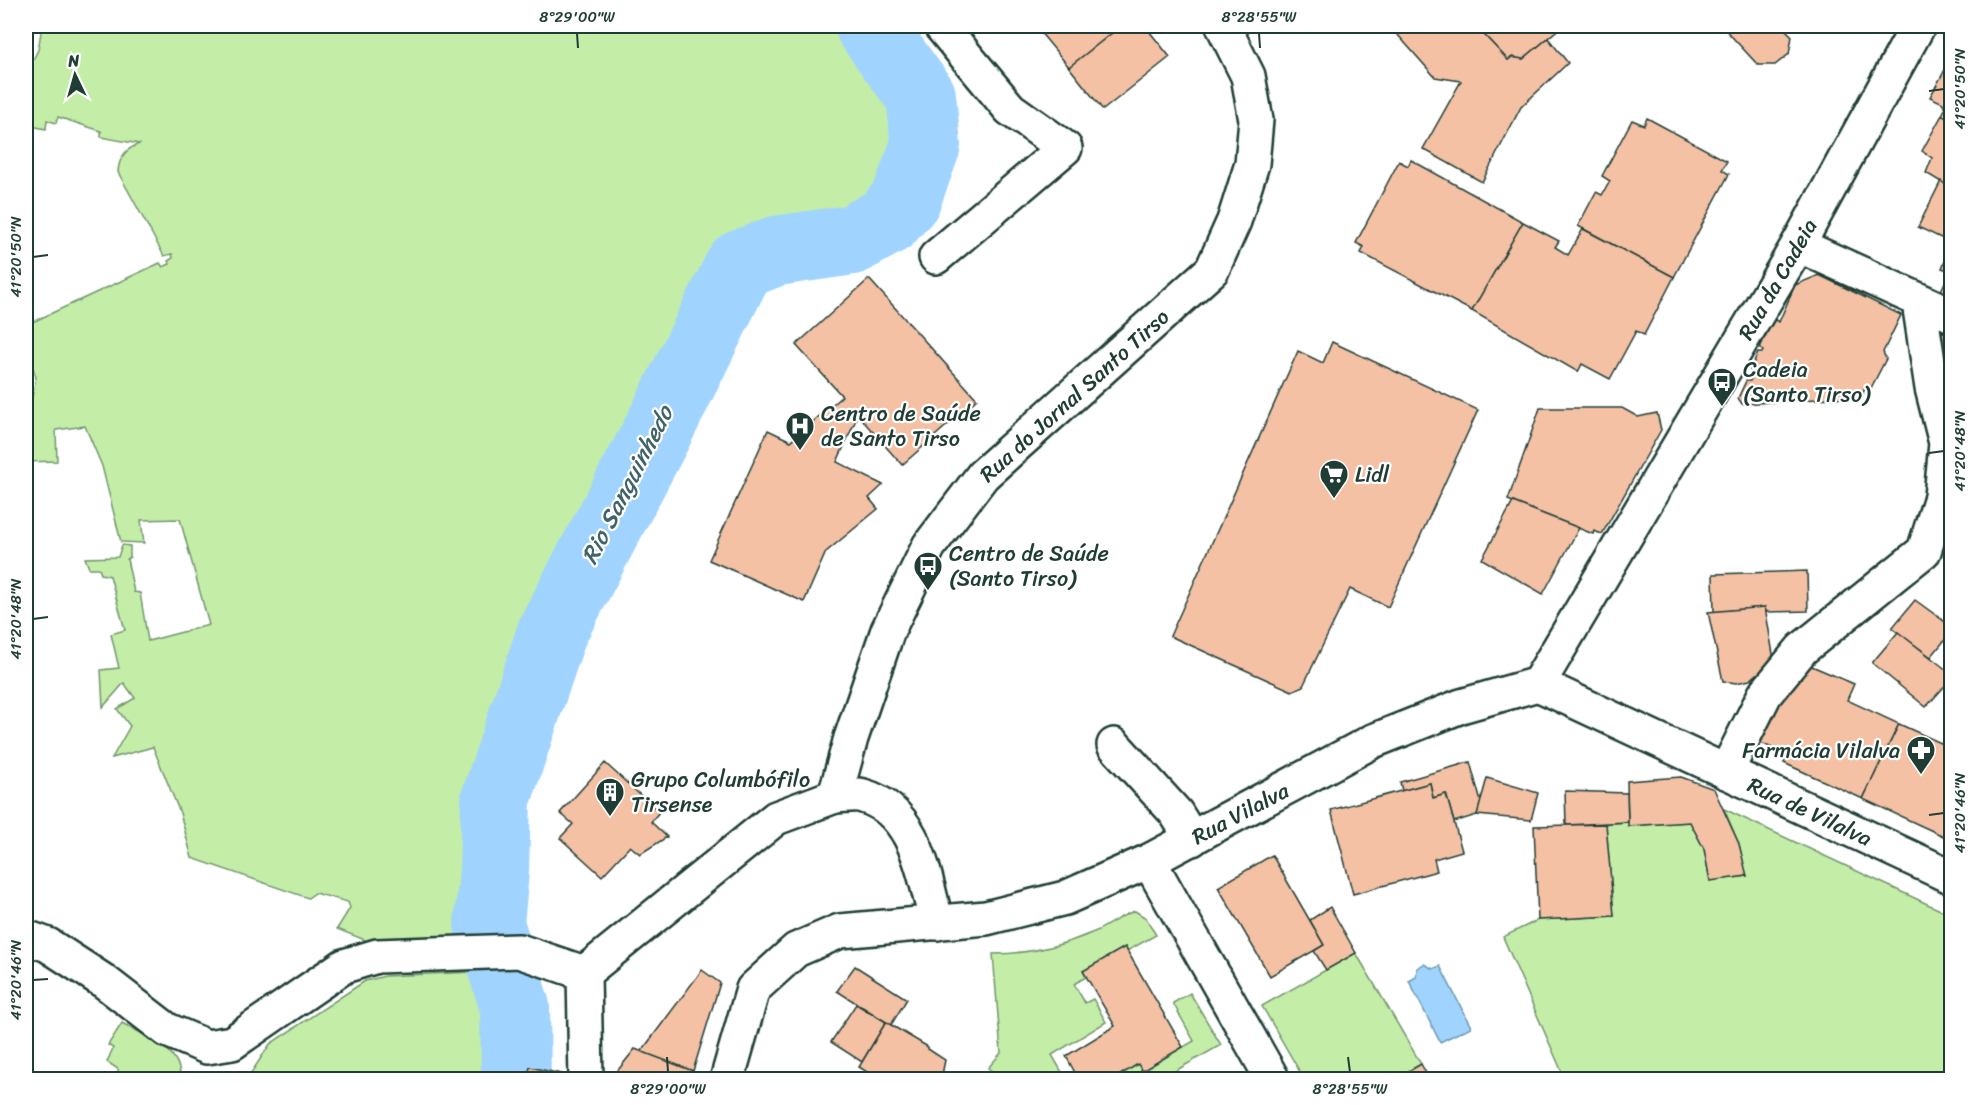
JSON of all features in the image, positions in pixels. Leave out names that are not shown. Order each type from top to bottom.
[{"type":"street","points":[[936,257],[1065,148],[1010,109],[941,26]]},
{"type":"street","name":"Rua do Jornal Santo Tirso","points":[[835,796],[851,738],[888,630],[929,546],[983,475],[1212,270],[1234,221],[1252,164],[1256,120],[1248,76],[1223,26]]},
{"type":"street","name":"Rua da Cadeia","points":[[1538,684],[1798,245],[1910,30]]},
{"type":"street","points":[[1798,245],[1919,302],[1952,315]]},
{"type":"street","points":[[1726,772],[1765,693],[1802,649],[1924,551],[1941,497],[1946,443],[1932,388],[1919,302]]},
{"type":"street","name":"Rua de Vilalva","points":[[1538,684],[1952,877]]},
{"type":"street","name":"Rua Vilalva","points":[[727,1080],[753,988],[796,950],[840,932],[986,918],[1065,898],[1149,861],[1373,741],[1461,706],[1538,684]]},
{"type":"street","points":[[1114,745],[1176,813],[1191,839]]},
{"type":"street","points":[[584,973],[776,818],[835,796],[862,795],[891,810],[915,843],[937,923]]},
{"type":"street","points":[[1149,861],[1273,1080]]},
{"type":"street","points":[[26,937],[48,945],[105,982],[166,1030],[207,1047],[232,1043],[344,966],[377,956],[519,951],[584,973]]},
{"type":"street","points":[[584,973],[586,1080]]},
{"type":"green space","points":[[42,26],[860,26],[903,84],[918,132],[904,185],[887,211],[852,230],[776,242],[732,256],[544,629],[488,799],[481,922],[484,938],[370,942],[337,929],[350,908],[348,902],[315,893],[308,898],[192,858],[180,813],[153,747],[112,758],[130,726],[117,709],[135,698],[124,683],[103,707],[101,670],[119,668],[111,634],[125,630],[110,576],[101,574],[99,568],[89,568],[85,558],[118,557],[122,545],[130,546],[130,557],[127,559],[134,592],[140,593],[148,641],[209,625],[180,519],[141,520],[144,543],[121,542],[102,466],[85,426],[56,430],[57,461],[26,462],[26,427],[36,377],[26,347],[26,325],[160,263],[163,267],[170,264],[168,261],[173,258],[172,254],[164,256],[118,172],[124,154],[139,144],[101,137],[101,131],[58,117],[56,123],[47,120],[46,129],[26,125],[26,73],[38,50]]},
{"type":"green space","points":[[1724,809],[1951,915],[1951,1079],[1565,1079],[1503,937],[1538,920],[1614,916],[1606,824],[1628,822],[1629,826],[1690,822],[1704,849],[1710,881],[1746,876],[1739,844]]},
{"type":"green space","points":[[1135,911],[1146,918],[1156,935],[1127,951],[1125,947],[1083,971],[1086,977],[1074,984],[1085,1003],[1093,999],[1106,1022],[1052,1055],[1066,1079],[1002,1079],[988,1068],[1001,1053],[993,954],[1019,953],[1057,945],[1094,932]]},
{"type":"green space","points":[[1356,953],[1421,1064],[1394,1079],[1304,1079],[1262,1006]]},
{"type":"green space","points":[[496,971],[506,1008],[507,1074],[505,1079],[247,1079],[270,1044],[365,981],[385,976]]},
{"type":"green space","points":[[1190,993],[1221,1045],[1161,1079],[1112,1080],[1138,1064],[1142,1071],[1194,1041],[1173,1003]]},
{"type":"green space","points":[[122,1023],[151,1038],[169,1051],[179,1068],[180,1079],[119,1079],[118,1069],[107,1062],[113,1048],[108,1045]]},
{"type":"water","points":[[1424,964],[1433,969],[1440,966],[1471,1027],[1440,1042],[1409,981],[1416,977],[1417,968]]},
{"type":"building","points":[[1035,26],[1121,26],[1069,67]]},
{"type":"building","points":[[1121,26],[1145,26],[1170,57],[1103,110],[1069,67]]},
{"type":"building","points":[[1390,26],[1476,26],[1508,60],[1512,57],[1523,59],[1548,38],[1568,63],[1521,107],[1482,182],[1423,149],[1461,81],[1435,77]]},
{"type":"building","points":[[1476,26],[1562,26],[1523,59],[1512,57],[1508,60]]},
{"type":"building","points":[[1722,26],[1791,26],[1786,30],[1792,36],[1789,54],[1775,65],[1758,65]]},
{"type":"building","points":[[1952,57],[1952,120],[1942,115],[1945,109],[1943,103],[1930,97]]},
{"type":"building","points":[[1942,115],[1952,120],[1952,177],[1946,185],[1926,173],[1932,158],[1922,151]]},
{"type":"building","points":[[1647,118],[1727,161],[1722,170],[1729,174],[1674,277],[1578,226],[1596,192],[1602,195],[1610,181],[1602,176],[1632,120],[1644,125]]},
{"type":"building","points":[[1411,160],[1523,222],[1472,311],[1361,253],[1364,247],[1356,243],[1399,161],[1408,166]]},
{"type":"building","points":[[1952,177],[1952,220],[1943,239],[1918,227],[1941,181],[1946,185]]},
{"type":"building","points":[[1523,222],[1559,241],[1555,247],[1568,255],[1583,229],[1674,277],[1644,335],[1636,331],[1610,379],[1582,364],[1578,372],[1472,311]]},
{"type":"building","points":[[1952,245],[1952,297],[1940,293],[1950,271],[1942,268]]},
{"type":"building","points":[[1819,275],[1901,315],[1883,352],[1886,359],[1871,388],[1865,388],[1862,396],[1742,404],[1738,398],[1746,381],[1750,381],[1754,372],[1750,370],[1758,353],[1763,351],[1760,348],[1773,319],[1779,322],[1795,285]]},
{"type":"building","name":"Centro de Saúde de Santo Tirso","points":[[869,279],[977,399],[902,465],[858,415],[837,462],[883,485],[869,498],[878,509],[826,552],[804,602],[709,560],[768,430],[791,441],[842,396],[796,345]]},
{"type":"building","points":[[1937,329],[1952,336],[1952,387],[1944,384]]},
{"type":"building","name":"Lidl","points":[[1332,342],[1478,410],[1388,607],[1350,589],[1303,686],[1292,691],[1170,636],[1298,351],[1323,363]]},
{"type":"building","points":[[1540,408],[1622,408],[1638,417],[1657,413],[1661,430],[1602,534],[1594,531],[1593,534],[1508,500]]},
{"type":"building","points":[[1513,502],[1579,528],[1543,594],[1482,559]]},
{"type":"building","points":[[1807,571],[1808,611],[1766,612],[1765,607],[1714,612],[1713,574]]},
{"type":"building","points":[[1915,600],[1952,627],[1952,631],[1931,657],[1892,628]]},
{"type":"building","points":[[1765,607],[1774,660],[1750,680],[1736,683],[1723,681],[1708,612]]},
{"type":"building","points":[[1898,632],[1952,674],[1952,678],[1926,707],[1872,663]]},
{"type":"building","points":[[1807,664],[1854,684],[1847,700],[1899,724],[1863,799],[1784,763],[1787,755],[1759,742],[1790,678]]},
{"type":"building","points":[[1899,724],[1952,748],[1952,840],[1863,799]]},
{"type":"building","points":[[1470,762],[1481,802],[1477,815],[1454,822],[1446,794],[1433,798],[1430,783],[1402,791],[1400,782]]},
{"type":"building","name":"Grupo Columbófilo Tirsense","points":[[605,763],[659,812],[651,822],[667,837],[640,854],[630,846],[602,876],[560,838],[573,824],[560,813]]},
{"type":"building","points":[[1681,777],[1714,789],[1739,844],[1747,876],[1710,881],[1704,849],[1690,822],[1628,826],[1627,781]]},
{"type":"building","points":[[1487,778],[1538,793],[1531,820],[1477,815]]},
{"type":"building","points":[[1430,783],[1433,798],[1446,794],[1462,851],[1434,859],[1437,871],[1353,894],[1331,810]]},
{"type":"building","points":[[1565,791],[1627,793],[1628,822],[1566,825]]},
{"type":"building","points":[[1606,824],[1614,916],[1538,920],[1534,826]]},
{"type":"building","points":[[1272,855],[1324,945],[1270,976],[1218,887]]},
{"type":"building","points":[[1330,907],[1356,953],[1326,970],[1314,951],[1324,945],[1310,920]]},
{"type":"building","points":[[1125,947],[1183,1047],[1142,1071],[1138,1064],[1112,1080],[1079,1080],[1066,1056],[1115,1026],[1083,971]]},
{"type":"building","points":[[855,966],[907,999],[891,1025],[837,991]]},
{"type":"building","points":[[702,970],[720,983],[693,1071],[641,1052]]},
{"type":"building","points":[[856,1004],[886,1022],[862,1062],[831,1042]]},
{"type":"building","points":[[886,1022],[945,1060],[941,1080],[880,1080],[859,1067]]},
{"type":"building","points":[[635,1049],[693,1071],[691,1080],[610,1080]]},
{"type":"building","points":[[1421,1064],[1430,1080],[1394,1080]]},
{"type":"building","points":[[530,1067],[566,1075],[565,1080],[527,1080]]},
{"type":"waterway","name":"Rio Sanguinhedo","points":[[516,1080],[515,1007],[489,924],[494,871],[496,799],[552,632],[660,427],[740,265],[776,251],[852,240],[888,220],[906,199],[926,145],[921,96],[870,26]]},
{"type":"place","name":"Cadeia (Santo Tirso)","points":[[1722,408]]},
{"type":"place","name":"Centro de Saúde de Santo Tirso","points":[[800,452]]},
{"type":"place","name":"Lidl","points":[[1334,500]]},
{"type":"place","name":"Centro de Saúde (Santo Tirso)","points":[[928,592]]},
{"type":"place","name":"Farmácia Vilalva","points":[[1921,776]]},
{"type":"place","name":"Grupo Columbófilo Tirsense","points":[[610,818]]}]
